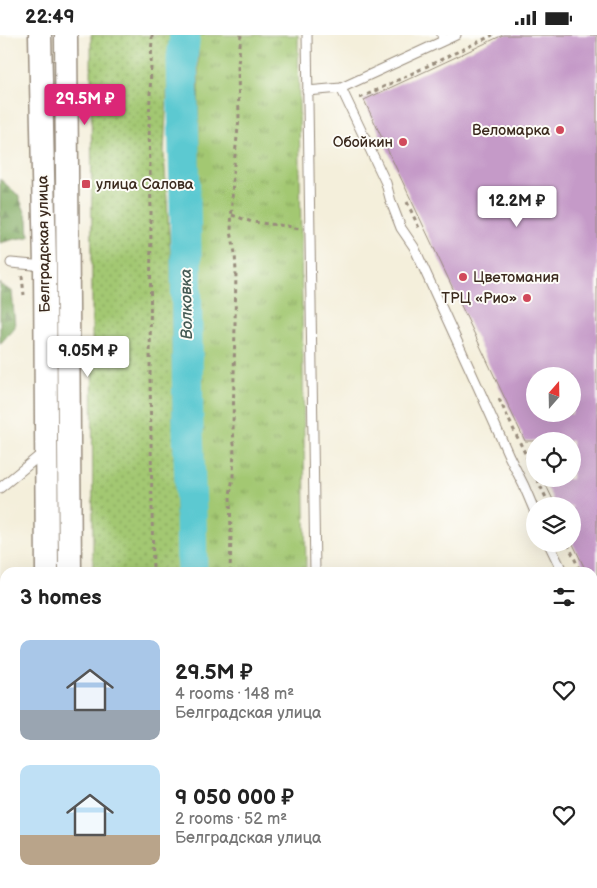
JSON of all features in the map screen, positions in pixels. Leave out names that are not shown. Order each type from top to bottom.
[{"type":"street","name":"Белградская улица","points":[[40,35],[45,267],[47,567]]},
{"type":"street","name":"Белградская улица","points":[[66,35],[70,567]]},
{"type":"lane","points":[[307,35],[315,567]]},
{"type":"lane","points":[[307,91],[341,87],[442,38],[456,35]]},
{"type":"lane","points":[[341,87],[386,183],[401,228],[418,255],[529,497]]},
{"type":"lane","points":[[11,263],[45,267]]},
{"type":"lane","points":[[0,488],[46,451]]},
{"type":"lane","points":[[553,552],[559,567]]},
{"type":"path","points":[[152,35],[149,126],[153,567]]},
{"type":"path","points":[[230,567],[230,495],[234,445],[233,343],[236,272],[232,215],[233,173],[239,119],[238,65],[241,35]]},
{"type":"path","points":[[358,99],[492,35]]},
{"type":"path","points":[[403,195],[420,230]]},
{"type":"path","points":[[232,215],[252,222],[287,225],[309,231]]},
{"type":"path","points":[[497,393],[526,455]]},
{"type":"path","points":[[572,552],[579,567]]},
{"type":"green space","points":[[91,35],[170,35],[164,153],[171,263],[178,567],[93,567]]},
{"type":"green space","points":[[198,35],[298,35],[306,567],[202,567]]},
{"type":"green space","points":[[0,179],[18,195],[28,219],[29,237],[0,243]]},
{"type":"green space","points":[[0,283],[12,291],[15,327],[0,344]]},
{"type":"building","name":"ТРЦ «Рио»","points":[[503,35],[597,35],[597,567],[584,567],[577,552],[581,552],[581,497],[552,497],[547,487],[581,487],[581,432],[526,432],[526,441],[364,100]]},
{"type":"waterway","name":"Волковка","points":[[185,35],[182,58],[192,567]]},
{"type":"place","name":"Веломарка","points":[[560,130]]},
{"type":"place","name":"Обойкин","points":[[403,142]]},
{"type":"place","name":"улица Салова","points":[[86,184]]},
{"type":"place","name":"Цветомания","points":[[463,277]]},
{"type":"place","name":"ТРЦ «Рио»","points":[[527,298]]}]
